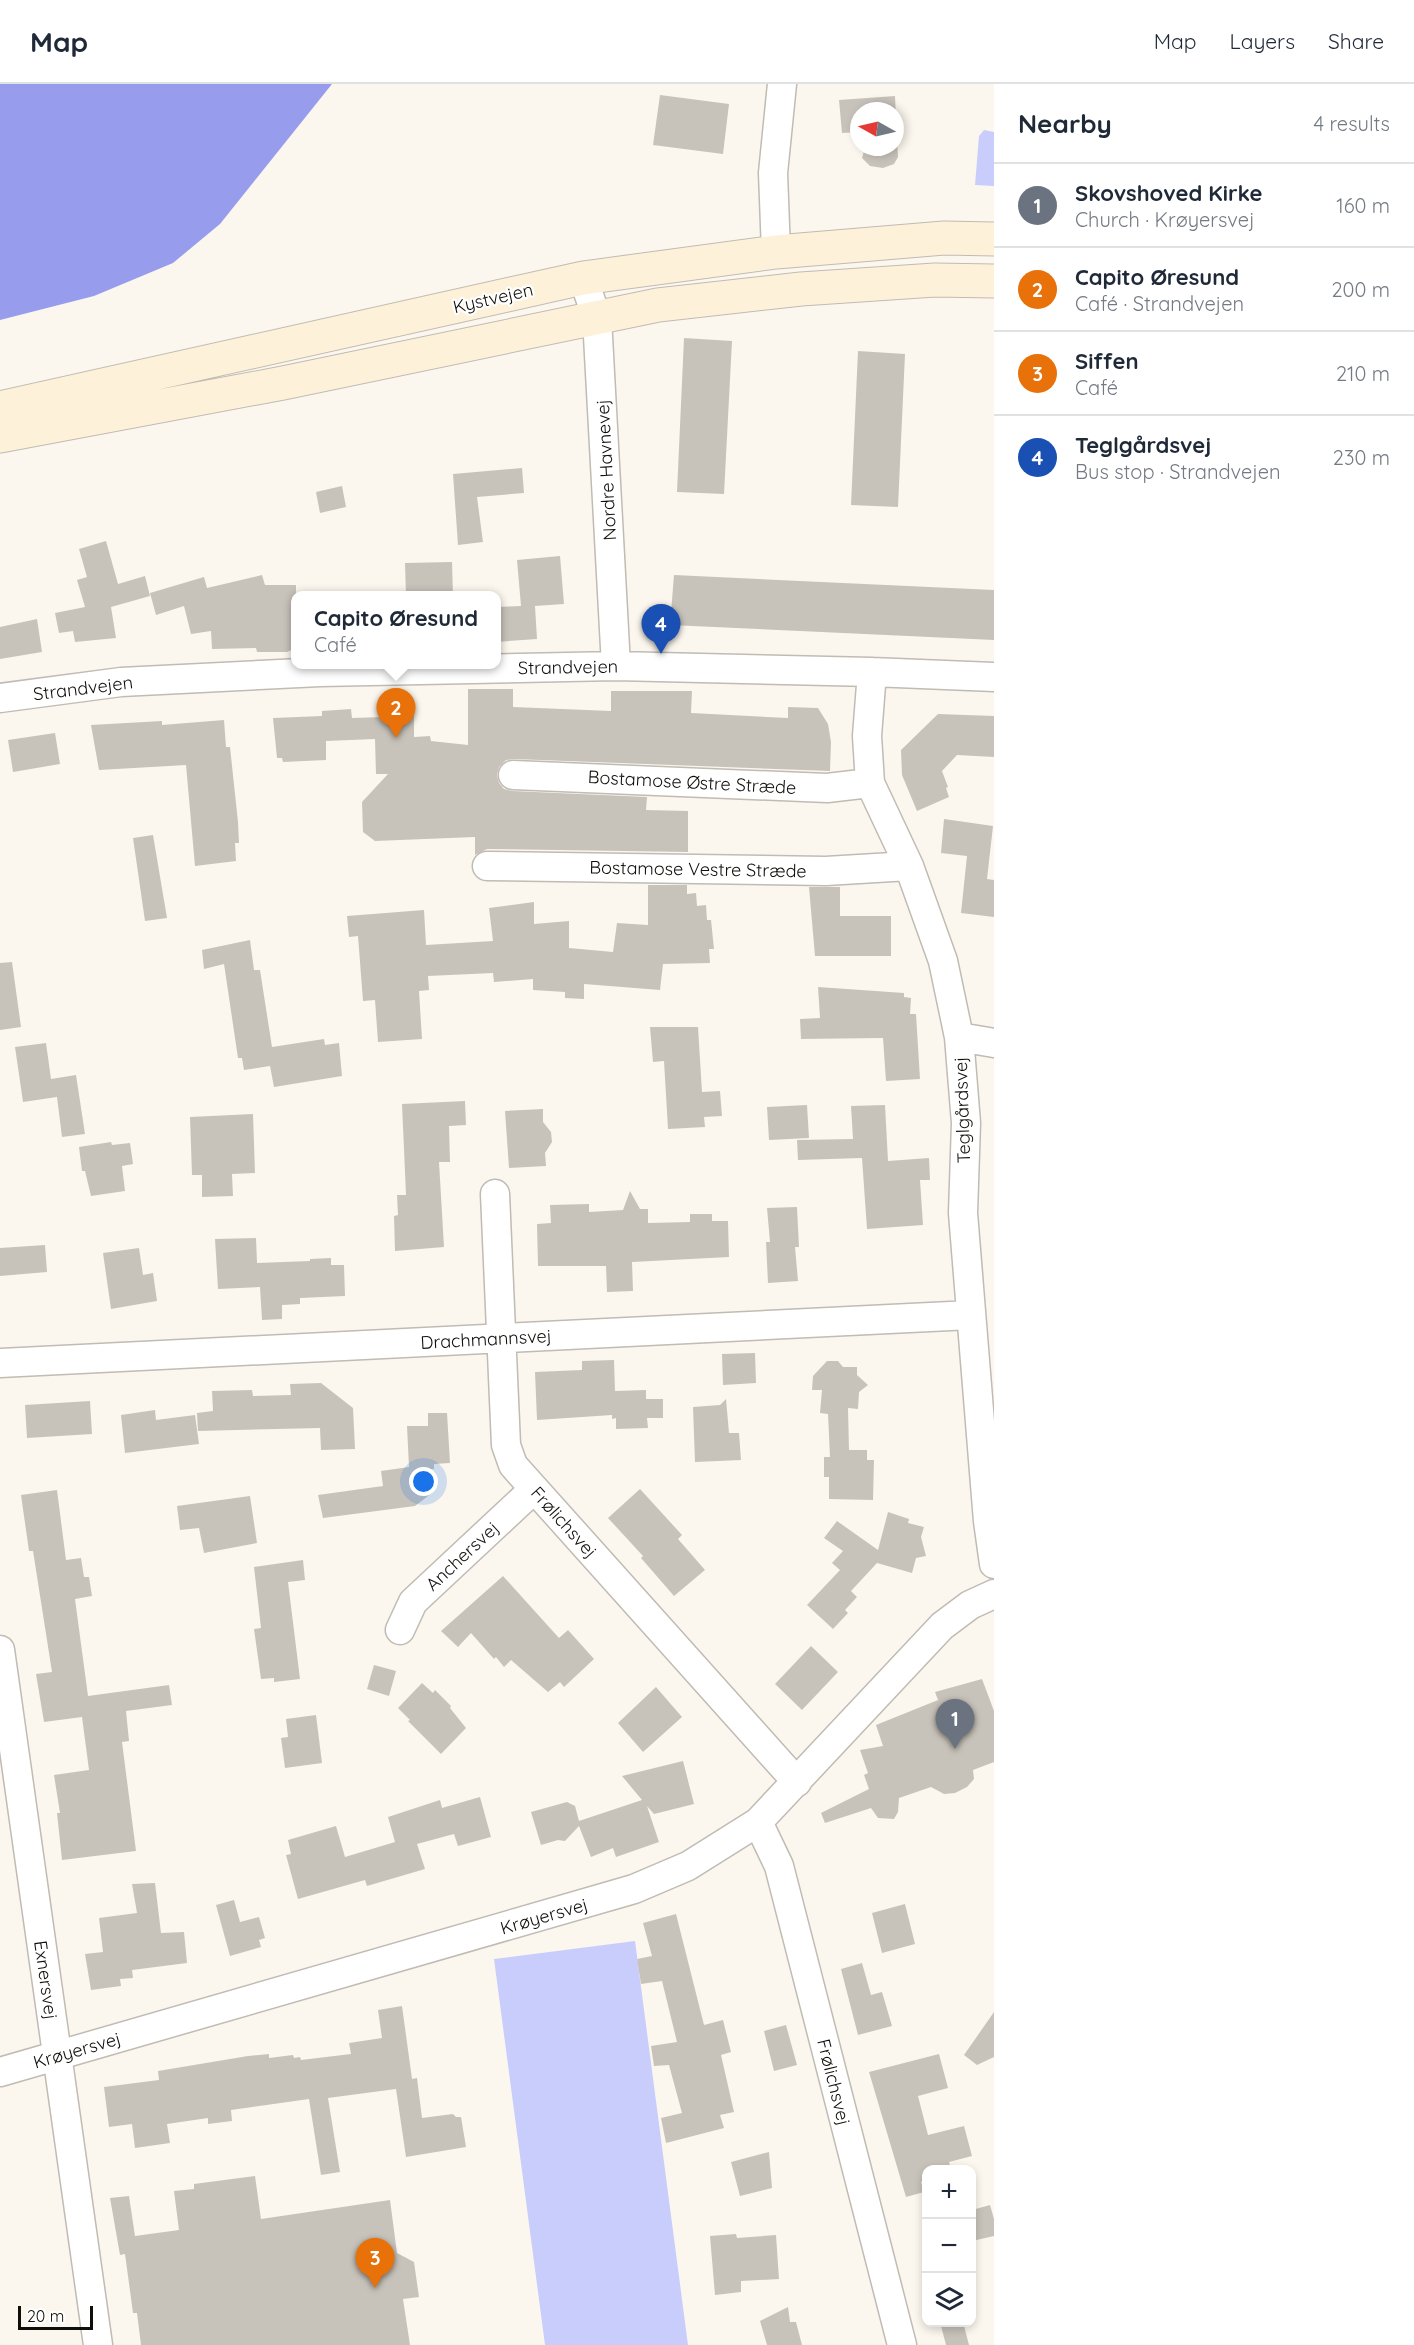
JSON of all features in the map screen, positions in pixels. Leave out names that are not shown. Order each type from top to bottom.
[{"type":"main road","name":"Kystvejen","points":[[0,408],[583,278],[776,252],[945,238],[994,239]]},
{"type":"main road","points":[[0,436],[144,407],[283,383],[658,305],[801,289],[935,280],[994,281]]},
{"type":"street","points":[[776,252],[773,173],[782,84]]},
{"type":"street","name":"Nordre Havnevej","points":[[583,278],[597,318],[616,666]]},
{"type":"street","name":"Strandvejen","points":[[501,668],[616,666],[994,677]]},
{"type":"street","name":"Strandvejen","points":[[0,698],[132,681],[320,672],[468,669]]},
{"type":"street","name":"Teglgårdsvej","points":[[872,672],[867,736],[870,783],[909,866],[943,961],[959,1037],[966,1123],[963,1214],[988,1521],[994,1564]]},
{"type":"street","name":"Bostamose Østre Stræde","points":[[513,775],[827,788],[870,783]]},
{"type":"street","name":"Bostamose Vestre Stræde","points":[[487,866],[826,871],[909,866]]},
{"type":"street","points":[[959,1037],[994,1043]]},
{"type":"street","name":"Frølichsvej","points":[[495,1194],[506,1445],[513,1465],[797,1782]]},
{"type":"street","name":"Drachmannsvej","points":[[0,1363],[971,1315]]},
{"type":"street","name":"Anchersvej","points":[[400,1630],[413,1602],[534,1489]]},
{"type":"street","name":"Krøyersvej","points":[[0,2072],[634,1889],[688,1866],[758,1822],[942,1626],[970,1605],[994,1594]]},
{"type":"street","name":"Exnersvej","points":[[0,1650],[98,2345]]},
{"type":"street","name":"Frølichsvej","points":[[758,1822],[779,1866],[902,2345]]},
{"type":"shaded area","points":[[984,130],[994,132],[994,186],[975,185],[979,136]]},
{"type":"shaded area","points":[[635,1941],[688,2345],[545,2345],[494,1959]]},
{"type":"water","points":[[0,84],[332,84],[220,224],[173,263],[94,296],[0,320]]},
{"type":"building","points":[[660,95],[729,104],[723,154],[653,145]]},
{"type":"building","points":[[895,96],[895,102],[850,102],[850,133],[842,133],[839,100]]},
{"type":"building","points":[[863,156],[898,157],[894,164],[883,168],[870,166]]},
{"type":"building","points":[[684,338],[732,341],[724,494],[677,492]]},
{"type":"building","points":[[858,351],[905,354],[898,507],[851,505]]},
{"type":"building","points":[[522,468],[524,493],[477,497],[483,542],[458,545],[453,474]]},
{"type":"building","points":[[342,486],[346,507],[320,513],[316,492]]},
{"type":"building","points":[[106,541],[118,584],[145,576],[150,596],[111,607],[116,638],[75,642],[73,631],[59,633],[55,613],[85,607],[77,580],[87,577],[79,549]]},
{"type":"building","points":[[560,556],[564,604],[535,606],[537,639],[501,642],[501,607],[521,606],[517,560]]},
{"type":"building","points":[[452,562],[453,591],[406,591],[405,563]]},
{"type":"building","points":[[262,575],[265,585],[296,585],[296,591],[291,591],[291,650],[257,652],[256,648],[212,649],[211,631],[191,634],[184,606],[156,615],[150,593],[204,577],[207,588]]},
{"type":"building","points":[[674,575],[994,590],[994,640],[670,625]]},
{"type":"building","points":[[37,619],[42,652],[0,659],[0,627]]},
{"type":"building","points":[[468,689],[513,689],[513,707],[611,711],[611,691],[692,691],[691,713],[788,718],[788,707],[818,708],[828,724],[831,742],[830,771],[506,760],[499,767],[497,775],[504,789],[647,797],[646,810],[688,811],[688,852],[487,849],[475,855],[475,837],[375,841],[363,832],[362,802],[388,774],[376,774],[375,739],[326,741],[326,760],[283,762],[282,758],[277,758],[273,718],[322,716],[322,711],[351,709],[352,718],[414,716],[414,737],[430,736],[431,741],[468,745]]},
{"type":"building","points":[[938,714],[994,716],[994,757],[957,755],[942,771],[949,797],[917,811],[902,775],[901,750]]},
{"type":"building","points":[[224,720],[226,747],[230,747],[238,822],[239,843],[235,843],[236,861],[195,866],[186,765],[99,770],[91,725],[162,721],[162,725]]},
{"type":"building","points":[[55,733],[60,764],[13,772],[8,740]]},
{"type":"building","points":[[944,819],[993,826],[987,879],[994,880],[994,917],[961,913],[967,856],[941,853]]},
{"type":"building","points":[[153,835],[167,918],[145,921],[133,838]]},
{"type":"building","points":[[648,885],[687,885],[687,894],[696,893],[697,906],[706,905],[707,920],[711,920],[714,949],[709,949],[710,963],[663,964],[660,990],[584,984],[584,999],[565,998],[565,992],[533,990],[533,979],[494,982],[493,973],[428,976],[429,990],[419,991],[422,1039],[378,1042],[375,1000],[363,1001],[358,936],[349,937],[347,916],[424,910],[426,945],[493,941],[489,908],[534,902],[534,924],[569,921],[569,948],[613,952],[617,923],[648,925]]},
{"type":"building","points":[[809,887],[840,887],[840,916],[891,916],[891,956],[815,956]]},
{"type":"building","points":[[250,940],[254,970],[260,970],[272,1047],[324,1039],[325,1045],[339,1043],[342,1076],[274,1087],[270,1066],[244,1070],[242,1058],[238,1058],[224,964],[204,969],[202,950]]},
{"type":"building","points":[[12,962],[21,1027],[0,1030],[0,963]]},
{"type":"building","points":[[818,987],[904,993],[904,997],[911,998],[910,1014],[916,1014],[920,1079],[886,1081],[883,1038],[801,1039],[800,1019],[820,1018]]},
{"type":"building","points":[[650,1027],[698,1027],[702,1092],[720,1091],[722,1116],[704,1117],[705,1127],[668,1129],[664,1061],[653,1062]]},
{"type":"building","points":[[46,1043],[51,1079],[76,1075],[85,1134],[62,1137],[57,1097],[23,1102],[15,1047]]},
{"type":"building","points":[[465,1101],[466,1125],[449,1126],[450,1162],[439,1162],[444,1247],[395,1251],[394,1216],[398,1215],[397,1195],[406,1195],[402,1104]]},
{"type":"building","points":[[807,1105],[809,1138],[769,1140],[767,1107]]},
{"type":"building","points":[[885,1105],[888,1161],[929,1158],[930,1180],[920,1180],[923,1225],[867,1229],[862,1158],[798,1160],[797,1140],[853,1139],[851,1106]]},
{"type":"building","points":[[543,1109],[543,1122],[551,1132],[552,1142],[545,1153],[546,1166],[509,1168],[505,1111]]},
{"type":"building","points":[[253,1114],[255,1173],[232,1174],[233,1196],[202,1197],[202,1175],[192,1175],[190,1117]]},
{"type":"building","points":[[111,1142],[112,1145],[130,1143],[133,1164],[122,1166],[125,1191],[91,1196],[85,1171],[82,1171],[79,1147]]},
{"type":"building","points":[[630,1191],[640,1209],[648,1209],[648,1223],[690,1222],[690,1214],[712,1214],[712,1221],[728,1221],[729,1257],[632,1262],[633,1291],[607,1292],[606,1266],[538,1266],[537,1224],[551,1223],[550,1205],[589,1204],[589,1212],[623,1210]]},
{"type":"building","points":[[797,1207],[799,1247],[795,1247],[798,1281],[768,1283],[766,1242],[770,1242],[767,1208]]},
{"type":"building","points":[[256,1238],[257,1263],[331,1258],[331,1265],[344,1265],[345,1296],[300,1298],[300,1304],[282,1305],[282,1319],[262,1320],[260,1287],[218,1289],[215,1239]]},
{"type":"building","points":[[45,1245],[47,1272],[0,1276],[0,1248]]},
{"type":"building","points":[[139,1248],[143,1275],[153,1273],[157,1301],[111,1309],[103,1253]]},
{"type":"building","points":[[755,1353],[756,1383],[723,1385],[722,1354]]},
{"type":"building","points":[[614,1360],[615,1391],[646,1390],[646,1399],[663,1399],[663,1418],[647,1418],[648,1428],[616,1429],[616,1418],[612,1419],[612,1415],[537,1420],[535,1372],[582,1370],[582,1361]]},
{"type":"building","points":[[827,1361],[838,1361],[843,1367],[857,1367],[857,1375],[868,1385],[859,1392],[858,1409],[848,1408],[849,1450],[867,1450],[867,1460],[874,1460],[873,1500],[829,1499],[829,1477],[824,1477],[824,1457],[830,1457],[828,1414],[820,1413],[822,1390],[812,1390],[813,1376]]},
{"type":"building","points":[[321,1383],[353,1408],[355,1449],[321,1450],[320,1428],[198,1431],[197,1413],[213,1411],[212,1391],[252,1390],[253,1396],[291,1395],[290,1384]]},
{"type":"building","points":[[726,1399],[729,1433],[739,1433],[741,1460],[695,1462],[693,1407],[720,1405]]},
{"type":"building","points":[[90,1401],[92,1434],[27,1438],[25,1405]]},
{"type":"building","points":[[155,1410],[156,1420],[195,1415],[199,1444],[125,1453],[121,1415]]},
{"type":"building","points":[[428,1413],[447,1413],[450,1463],[434,1464],[434,1469],[414,1470],[432,1493],[415,1506],[323,1518],[318,1495],[383,1486],[381,1471],[409,1467],[407,1426],[428,1426]]},
{"type":"building","points":[[640,1489],[682,1535],[678,1539],[705,1570],[674,1596],[641,1558],[643,1556],[608,1518]]},
{"type":"building","points":[[57,1490],[66,1560],[81,1558],[84,1577],[89,1577],[92,1596],[75,1599],[88,1696],[169,1685],[172,1705],[126,1711],[129,1741],[122,1742],[136,1851],[62,1860],[57,1813],[60,1813],[54,1775],[89,1770],[82,1717],[44,1722],[36,1674],[52,1672],[33,1551],[29,1551],[21,1495]]},
{"type":"building","points":[[250,1496],[257,1543],[204,1553],[199,1528],[180,1530],[177,1506]]},
{"type":"building","points":[[888,1512],[909,1519],[908,1523],[924,1527],[921,1537],[926,1556],[916,1558],[912,1573],[877,1563],[851,1591],[857,1597],[845,1610],[848,1613],[833,1629],[807,1605],[840,1570],[832,1563],[843,1551],[824,1538],[837,1521],[878,1550]]},
{"type":"building","points":[[303,1560],[305,1580],[288,1582],[300,1679],[274,1682],[274,1678],[261,1679],[254,1629],[261,1628],[254,1567]]},
{"type":"building","points":[[503,1576],[559,1638],[568,1630],[594,1659],[564,1687],[560,1682],[548,1692],[511,1660],[504,1667],[471,1633],[458,1647],[441,1631]]},
{"type":"building","points":[[811,1646],[838,1672],[802,1710],[775,1684]]},
{"type":"building","points":[[374,1665],[396,1671],[389,1696],[367,1689]]},
{"type":"building","points":[[982,1679],[994,1711],[994,1762],[973,1770],[974,1779],[967,1787],[955,1793],[944,1794],[931,1787],[899,1798],[898,1812],[894,1819],[878,1818],[871,1808],[825,1823],[821,1813],[869,1789],[864,1775],[868,1773],[860,1750],[883,1746],[876,1725],[938,1700],[935,1692]]},
{"type":"building","points":[[422,1683],[433,1693],[435,1690],[451,1706],[450,1708],[466,1728],[441,1754],[398,1708]]},
{"type":"building","points":[[656,1687],[682,1717],[643,1752],[618,1723]]},
{"type":"building","points":[[316,1715],[322,1763],[285,1768],[281,1738],[288,1737],[286,1719]]},
{"type":"building","points":[[683,1761],[694,1804],[654,1814],[647,1806],[659,1842],[616,1857],[613,1848],[591,1857],[579,1826],[565,1841],[558,1840],[541,1845],[531,1812],[567,1802],[575,1806],[579,1821],[642,1800],[622,1776]]},
{"type":"building","points":[[480,1797],[491,1837],[458,1846],[454,1834],[417,1844],[425,1869],[367,1886],[365,1880],[298,1899],[286,1855],[291,1854],[288,1840],[336,1826],[345,1857],[395,1842],[388,1817],[440,1800],[442,1808]]},
{"type":"building","points":[[155,1883],[161,1933],[184,1932],[187,1963],[132,1970],[133,1978],[120,1979],[121,1986],[91,1990],[85,1954],[103,1952],[99,1918],[137,1913],[132,1884]]},
{"type":"building","points":[[234,1900],[240,1922],[259,1917],[265,1938],[259,1940],[261,1947],[230,1956],[216,1905]]},
{"type":"building","points":[[905,1904],[915,1944],[882,1953],[872,1913]]},
{"type":"building","points":[[676,1914],[704,2025],[723,2020],[731,2052],[721,2055],[734,2112],[720,2115],[724,2128],[666,2143],[661,2118],[682,2113],[669,2065],[654,2066],[651,2046],[677,2042],[662,1981],[641,1984],[637,1959],[652,1956],[643,1923]]},
{"type":"building","points":[[862,1963],[871,1995],[882,1992],[892,2026],[858,2035],[841,1969]]},
{"type":"building","points":[[402,2006],[412,2079],[417,2078],[422,2118],[453,2114],[461,2117],[466,2147],[406,2157],[396,2089],[328,2098],[340,2172],[321,2175],[309,2099],[231,2110],[232,2121],[208,2124],[208,2118],[167,2124],[170,2143],[135,2148],[132,2124],[109,2127],[104,2087],[159,2080],[158,2071],[248,2056],[269,2054],[269,2058],[293,2055],[294,2058],[300,2057],[301,2060],[351,2054],[349,2043],[382,2038],[378,2010]]},
{"type":"building","points":[[994,2012],[994,2057],[977,2065],[964,2055]]},
{"type":"building","points":[[786,2025],[797,2065],[774,2071],[764,2031]]},
{"type":"building","points":[[939,2054],[948,2088],[918,2096],[928,2135],[964,2126],[972,2156],[949,2162],[950,2165],[922,2165],[922,2193],[906,2197],[869,2072]]},
{"type":"building","points":[[769,2152],[772,2188],[740,2196],[731,2162]]},
{"type":"building","points":[[255,2176],[261,2219],[390,2200],[397,2253],[414,2262],[419,2297],[403,2299],[410,2345],[141,2345],[137,2313],[133,2313],[125,2254],[120,2255],[110,2198],[129,2196],[135,2236],[179,2230],[174,2191],[194,2189],[194,2184]]},
{"type":"building","points":[[990,2205],[994,2219],[994,2236],[976,2240],[976,2209]]},
{"type":"building","points":[[736,2234],[737,2238],[776,2235],[779,2279],[741,2281],[741,2292],[715,2295],[710,2236]]},
{"type":"building","points":[[788,2307],[790,2322],[796,2322],[802,2345],[767,2345],[760,2321]]},
{"type":"building","points":[[941,2327],[964,2327],[969,2345],[946,2345]]},
{"type":"place","name":"Teglgårdsvej","points":[[661,654]]},
{"type":"place","name":"Capito Øresund","points":[[396,738]]},
{"type":"place","name":"Skovshoved Kirke","points":[[955,1749]]},
{"type":"place","name":"Siffen","points":[[375,2288]]}]
